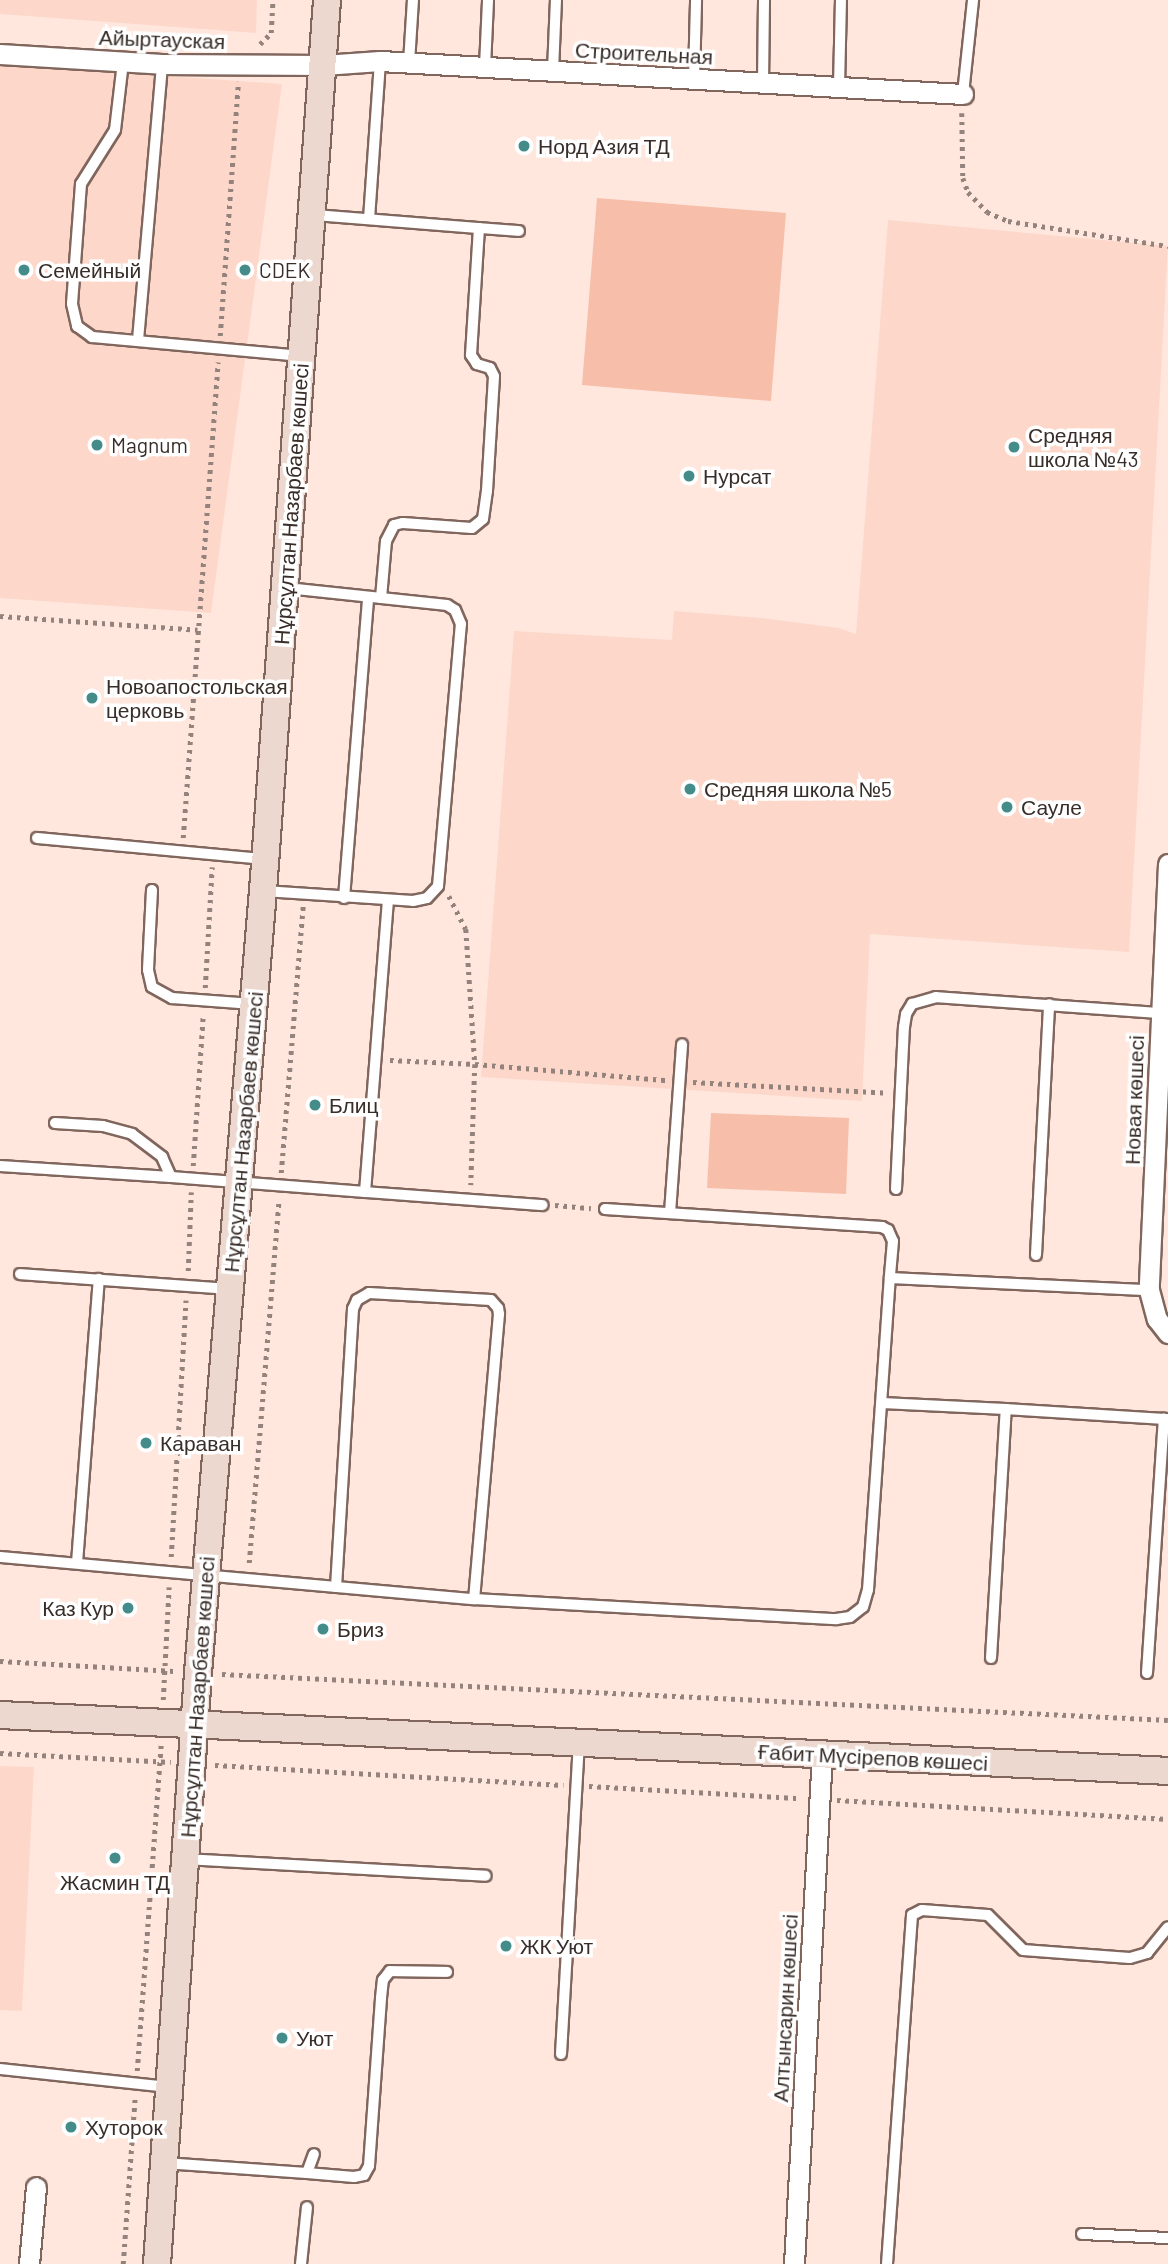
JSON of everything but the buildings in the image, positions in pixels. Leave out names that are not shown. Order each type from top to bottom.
[{"type":"main road","name":"Нұрсұлтан Назарбаев көшесі","points":[[157,2264],[205,1576],[263,891],[314,215],[327,0]]},
{"type":"main road","points":[[0,1715],[195,1723]]},
{"type":"main road","name":"Ғабит Мүсірепов көшесі","points":[[195,1723],[1168,1771]]},
{"type":"street","name":"Айыртауская","points":[[0,54],[162,64],[323,65]]},
{"type":"street","name":"Строительная","points":[[323,65],[380,61],[963,94]]},
{"type":"street","name":"Новая көшесі","points":[[1168,864],[1149,1290],[1157,1319],[1168,1333]]},
{"type":"street","name":"Алтынсарин көшесі","points":[[794,2264],[822,1754]]},
{"type":"street","points":[[29,2264],[36,2187]]},
{"type":"lane","points":[[408,63],[413,0]]},
{"type":"lane","points":[[485,67],[488,0]]},
{"type":"lane","points":[[553,71],[556,0]]},
{"type":"lane","points":[[694,79],[696,0]]},
{"type":"lane","points":[[762,83],[764,0]]},
{"type":"lane","points":[[839,87],[841,0]]},
{"type":"lane","points":[[963,94],[973,0]]},
{"type":"lane","points":[[369,219],[380,61]]},
{"type":"lane","points":[[123,62],[115,130],[81,184],[72,304],[74,321],[86,335],[302,356]]},
{"type":"lane","points":[[138,340],[162,64]]},
{"type":"lane","points":[[314,215],[519,231]]},
{"type":"lane","points":[[381,598],[386,541],[394,525],[403,523],[472,528],[483,519],[494,376],[490,369],[477,364],[471,355],[479,228]]},
{"type":"lane","points":[[263,891],[388,901],[427,898],[436,891],[440,879],[461,624],[455,610],[447,606],[284,588]]},
{"type":"lane","points":[[344,898],[368,598]]},
{"type":"lane","points":[[37,838],[265,859]]},
{"type":"lane","points":[[152,890],[148,970],[152,987],[165,997],[254,1004]]},
{"type":"lane","points":[[365,1192],[388,901]]},
{"type":"lane","points":[[896,1189],[904,1020],[908,1008],[918,1000],[936,997],[1160,1013]]},
{"type":"lane","points":[[1035,1255],[1049,1004]]},
{"type":"lane","points":[[670,1213],[682,1044]]},
{"type":"lane","points":[[55,1122],[103,1126],[132,1134],[162,1157],[171,1177]]},
{"type":"lane","points":[[0,1166],[543,1205]]},
{"type":"lane","points":[[0,1557],[474,1599],[850,1618],[863,1607],[868,1590],[891,1278],[893,1241],[888,1230],[883,1227],[605,1209]]},
{"type":"lane","points":[[20,1274],[229,1289]]},
{"type":"lane","points":[[891,1278],[1149,1290]]},
{"type":"lane","points":[[77,1563],[99,1279]]},
{"type":"lane","points":[[336,1587],[353,1309],[357,1300],[369,1293],[491,1300],[498,1308],[499,1314],[474,1599]]},
{"type":"lane","points":[[882,1403],[1166,1419],[1147,1673]]},
{"type":"lane","points":[[991,1658],[1006,1409]]},
{"type":"lane","points":[[561,2054],[579,1743]]},
{"type":"lane","points":[[185,1858],[486,1876]]},
{"type":"lane","points":[[887,2264],[912,1915],[922,1910],[988,1915],[995,1918],[1017,1946],[1030,1952],[1130,1958],[1147,1953],[1168,1927]]},
{"type":"lane","points":[[164,2163],[354,2177],[364,2175],[369,2166],[383,1980],[390,1971],[447,1972]]},
{"type":"lane","points":[[0,2069],[169,2087]]},
{"type":"lane","points":[[307,2173],[314,2154]]},
{"type":"lane","points":[[301,2264],[307,2207]]},
{"type":"lane","points":[[1082,2234],[1168,2238]]},
{"type":"path","points":[[123,2264],[160,1762],[212,865],[183,842],[240,65],[271,33],[273,0]]},
{"type":"path","points":[[963,94],[963,178],[968,192],[987,212],[1009,221],[1168,246]]},
{"type":"path","points":[[0,616],[198,630]]},
{"type":"path","points":[[440,879],[466,929],[475,1064],[470,1199]]},
{"type":"path","points":[[248,1580],[304,895]]},
{"type":"path","points":[[377,1059],[900,1094]]},
{"type":"path","points":[[543,1205],[605,1209]]},
{"type":"path","points":[[0,1661],[1168,1720]]},
{"type":"path","points":[[0,1753],[1168,1819]]},
{"type":"shaded area","points":[[0,0],[257,0],[256,33],[0,14]]},
{"type":"shaded area","points":[[0,64],[282,84],[211,613],[0,598]]},
{"type":"shaded area","points":[[597,198],[786,213],[771,401],[582,385]]},
{"type":"shaded area","points":[[888,220],[1168,246],[1129,952],[870,934],[862,1101],[481,1077],[514,631],[672,640],[674,611],[762,618],[839,628],[856,634]]},
{"type":"shaded area","points":[[711,1113],[849,1118],[846,1194],[707,1188]]},
{"type":"shaded area","points":[[0,1766],[34,1767],[22,2011],[0,2010]]},
{"type":"place","name":"Норд Азия ТД","points":[[524,146]]},
{"type":"place","name":"Семейный","points":[[24,270]]},
{"type":"place","name":"CDEK","points":[[245,270]]},
{"type":"place","name":"Magnum","points":[[97,445]]},
{"type":"place","name":"Средняя школа №43","points":[[1014,447]]},
{"type":"place","name":"Нурсат","points":[[689,476]]},
{"type":"place","name":"Новоапостольская церковь","points":[[92,698]]},
{"type":"place","name":"Средняя школа №5","points":[[690,789]]},
{"type":"place","name":"Сауле","points":[[1007,807]]},
{"type":"place","name":"Блиц","points":[[315,1105]]},
{"type":"place","name":"Караван","points":[[146,1443]]},
{"type":"place","name":"Каз Кур","points":[[128,1608]]},
{"type":"place","name":"Бриз","points":[[323,1629]]},
{"type":"place","name":"Жасмин ТД","points":[[115,1858]]},
{"type":"place","name":"ЖК Уют","points":[[506,1946]]},
{"type":"place","name":"Уют","points":[[282,2038]]},
{"type":"place","name":"Хуторок","points":[[71,2127]]}]
